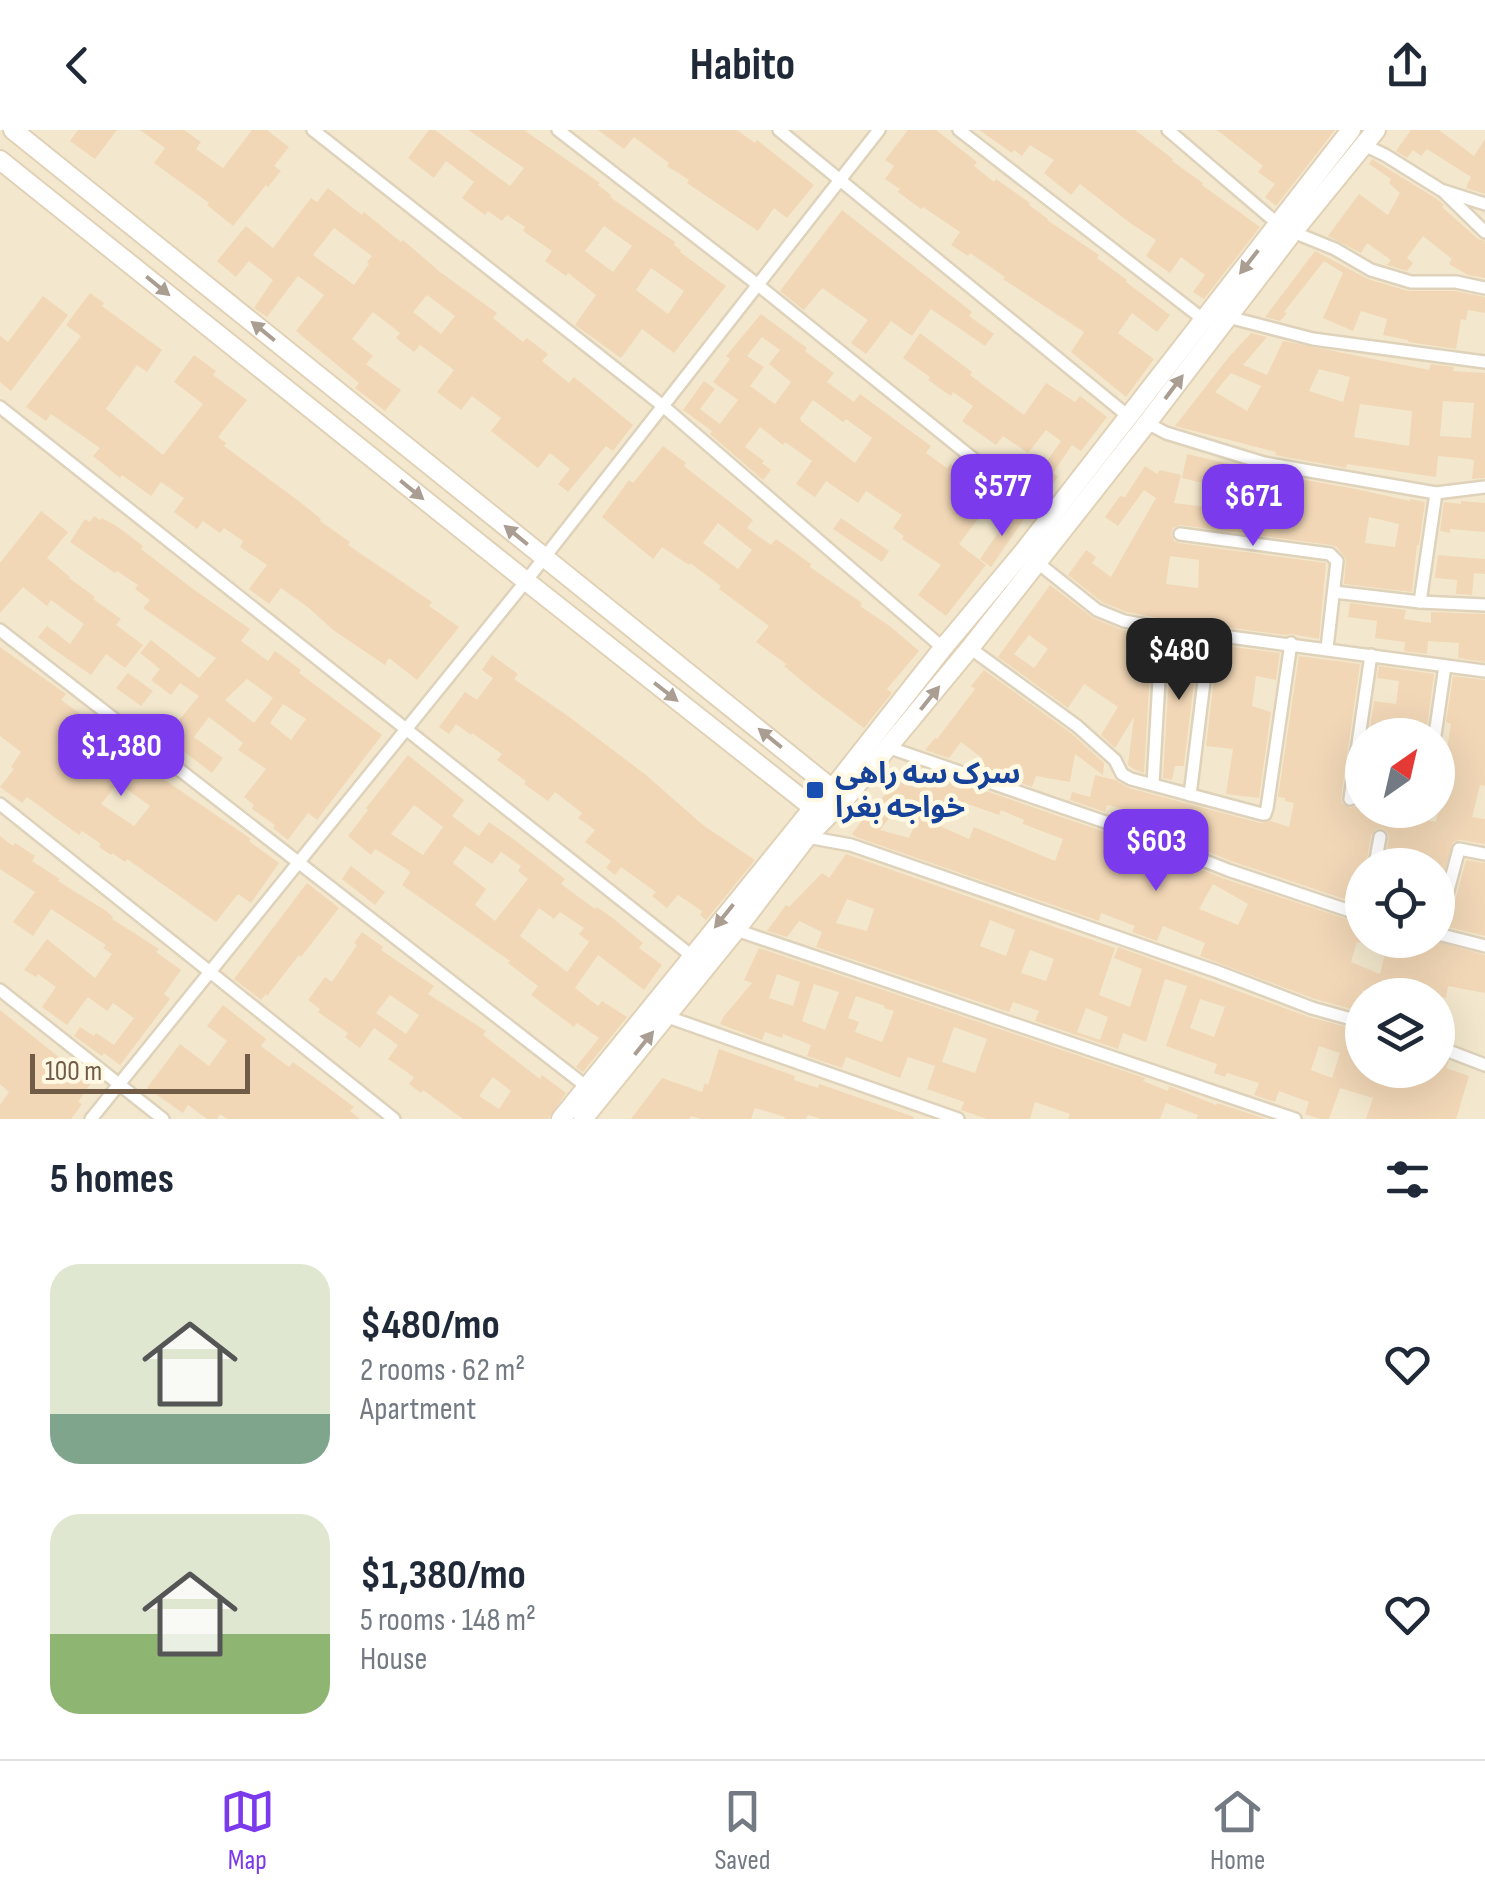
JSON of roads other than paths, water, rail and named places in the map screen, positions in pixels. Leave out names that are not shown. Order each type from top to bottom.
[{"type":"main road","points":[[13,130],[839,794]]},
{"type":"main road","points":[[839,794],[943,648],[1204,320],[1364,135]]},
{"type":"main road","points":[[0,160],[820,812]]},
{"type":"main road","points":[[62,209],[81,184]]},
{"type":"main road","points":[[108,246],[126,221]]},
{"type":"main road","points":[[561,1119],[692,956],[820,812],[890,748],[1228,318],[1286,228]]},
{"type":"main road","points":[[583,1119],[736,930],[807,837],[820,812]]},
{"type":"street","points":[[314,130],[663,406],[943,648]]},
{"type":"street","points":[[558,130],[1048,519]]},
{"type":"street","points":[[779,130],[1128,416]]},
{"type":"street","points":[[91,1119],[526,581],[879,130]]},
{"type":"street","points":[[959,130],[1204,320]]},
{"type":"street","points":[[1168,130],[1286,228],[1371,270],[1411,282],[1456,282],[1485,288]]},
{"type":"street","points":[[1364,135],[1441,190],[1485,232]]},
{"type":"street","points":[[1441,190],[1485,204]]},
{"type":"street","points":[[1228,318],[1313,339],[1485,362]]},
{"type":"street","points":[[0,406],[692,956]]},
{"type":"street","points":[[1147,423],[1166,434],[1264,463],[1436,493],[1485,487]]},
{"type":"street","points":[[1420,602],[1436,493]]},
{"type":"street","points":[[1180,534],[1330,554],[1337,562],[1327,648]]},
{"type":"street","points":[[1038,562],[1097,610],[1124,621],[1485,671]]},
{"type":"street","points":[[1334,592],[1485,605]]},
{"type":"street","points":[[1153,784],[1162,628]]},
{"type":"street","points":[[0,630],[587,1087]]},
{"type":"street","points":[[1190,795],[1210,634]]},
{"type":"street","points":[[970,648],[1076,726],[1115,760],[1122,774],[1265,814],[1291,644]]},
{"type":"street","points":[[1362,718],[1371,655]]},
{"type":"street","points":[[1438,718],[1446,666]]},
{"type":"street","points":[[890,748],[1345,910]]},
{"type":"street","points":[[0,804],[394,1119]]},
{"type":"street","points":[[807,837],[851,846],[1345,1017]]},
{"type":"street","points":[[1378,848],[1380,837]]},
{"type":"street","points":[[1455,865],[1459,849],[1485,854]]},
{"type":"street","points":[[736,930],[1295,1119]]},
{"type":"street","points":[[1455,936],[1485,946]]},
{"type":"street","points":[[0,990],[163,1119]]},
{"type":"street","points":[[665,1016],[958,1119]]},
{"type":"street","points":[[1455,1054],[1485,1065]]},
{"type":"place","name":"سرک سه راهی خواجه بغرا","points":[[815,790]]}]
